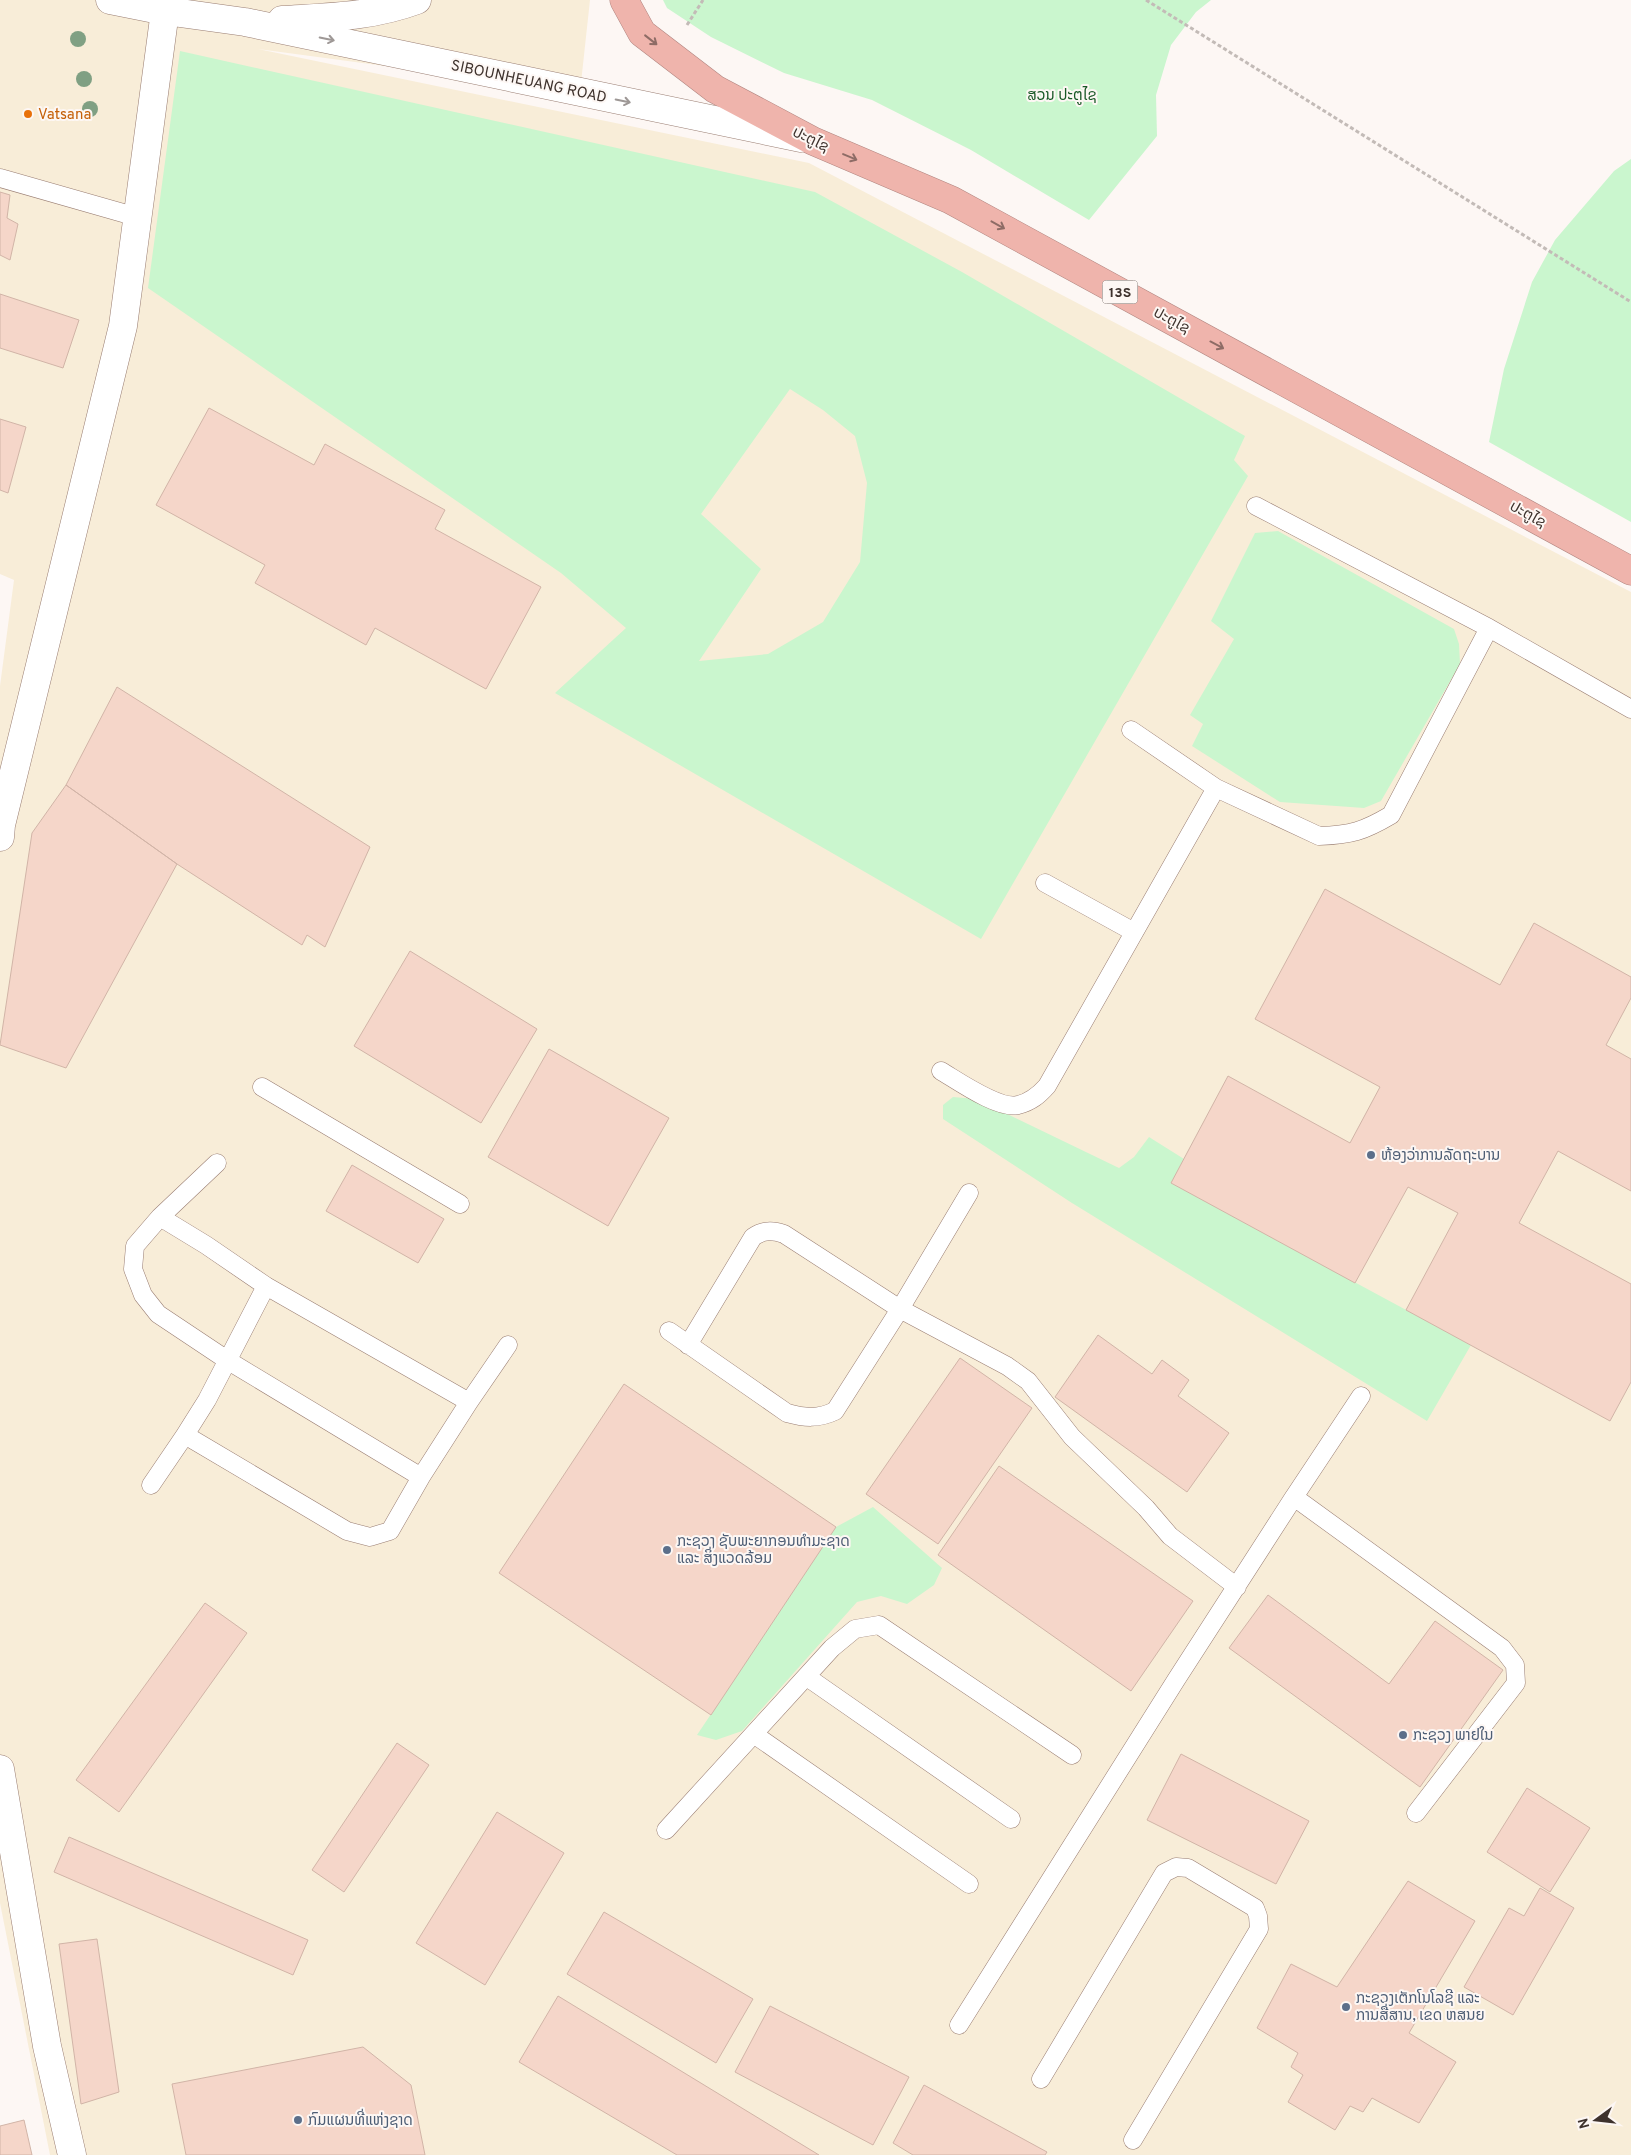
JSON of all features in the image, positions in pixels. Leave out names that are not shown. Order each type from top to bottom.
[{"type":"highway","name":"ປະຕູໄຊ","points":[[624,0],[642,32],[715,89],[813,141],[951,200],[1631,571]]},
{"type":"street","name":"SIBOUNHEUANG ROAD","points":[[110,0],[165,11],[245,22],[813,141]]},
{"type":"street","name":"SIBOUNHEUANG ROAD","points":[[245,22],[363,15],[392,9],[417,0]]},
{"type":"street","points":[[0,837],[1,826],[123,326],[165,11]]},
{"type":"street","points":[[0,1770],[47,2046],[72,2155]]},
{"type":"lane","points":[[0,178],[137,217]]},
{"type":"lane","points":[[1256,506],[1489,628],[1631,709]]},
{"type":"lane","points":[[1131,730],[1216,788],[1319,836],[1338,835],[1366,829],[1391,815],[1489,628]]},
{"type":"lane","points":[[941,1071],[1001,1105],[1017,1106],[1035,1099],[1048,1086],[1216,788]]},
{"type":"lane","points":[[1045,883],[1134,932]]},
{"type":"lane","points":[[262,1087],[460,1204]]},
{"type":"lane","points":[[216,1163],[160,1217],[135,1246],[133,1269],[143,1295],[158,1314],[227,1360],[421,1477]]},
{"type":"lane","points":[[669,1331],[787,1413],[806,1419],[824,1416],[835,1411],[846,1397],[969,1193]]},
{"type":"lane","points":[[160,1217],[206,1245],[266,1286],[469,1402]]},
{"type":"lane","points":[[688,1345],[753,1237],[762,1231],[774,1230],[784,1234],[900,1309],[1008,1366],[1028,1381],[1072,1437],[1146,1508],[1170,1536],[1237,1587]]},
{"type":"lane","points":[[151,1485],[185,1435],[266,1286]]},
{"type":"lane","points":[[185,1435],[346,1531],[370,1536],[390,1531],[421,1477],[508,1345]]},
{"type":"lane","points":[[959,2025],[1176,1680],[1361,1396]]},
{"type":"lane","points":[[1294,1497],[1502,1648],[1515,1665],[1516,1683],[1416,1813]]},
{"type":"lane","points":[[666,1830],[832,1648],[855,1630],[879,1625],[1072,1755]]},
{"type":"lane","points":[[807,1677],[1011,1819]]},
{"type":"lane","points":[[755,1734],[969,1884]]},
{"type":"lane","points":[[1041,2079],[1164,1873],[1176,1867],[1188,1868],[1255,1908],[1259,1929],[1133,2140]]},
{"type":"path","points":[[1146,0],[1631,302]]},
{"type":"shaded area","points":[[0,0],[590,0],[580,92],[258,49],[809,163],[1631,592],[1631,2155],[50,2155],[0,1903],[0,686],[14,580],[0,574]]},
{"type":"green space","name":"ສວນ ປະຕູໄຊ","points":[[663,0],[1211,0],[1196,12],[1171,45],[1156,95],[1157,136],[1089,220],[971,150],[872,100],[784,73],[711,37],[667,8]]},
{"type":"green space","points":[[180,51],[815,192],[962,272],[1245,436],[1234,460],[1248,476],[981,939],[555,693],[626,628],[561,573],[148,288]],"holes":[[[790,389],[823,410],[855,436],[867,483],[860,562],[823,622],[768,654],[699,661],[761,569],[701,514]]]},
{"type":"green space","points":[[1631,159],[1631,522],[1489,442],[1504,369],[1532,282],[1555,240],[1614,171]]},
{"type":"green space","points":[[1278,531],[1454,629],[1459,644],[1460,664],[1381,801],[1364,808],[1280,802],[1192,746],[1203,724],[1190,715],[1234,639],[1211,621],[1255,533]]},
{"type":"green space","points":[[953,1097],[976,1099],[1119,1168],[1134,1157],[1149,1137],[1184,1159],[1171,1183],[1471,1345],[1427,1421],[1072,1203],[943,1119],[943,1105]]},
{"type":"green space","points":[[873,1507],[942,1568],[934,1585],[907,1604],[881,1596],[857,1602],[742,1731],[716,1740],[697,1735],[836,1527]]},
{"type":"building","points":[[0,192],[10,195],[7,218],[18,224],[10,260],[0,255]]},
{"type":"building","points":[[0,294],[79,320],[63,368],[0,348]]},
{"type":"building","points":[[209,408],[314,465],[325,444],[445,510],[435,529],[541,587],[486,689],[375,628],[366,645],[255,583],[265,565],[156,505]]},
{"type":"building","points":[[0,419],[26,427],[8,493],[0,490]]},
{"type":"building","points":[[117,687],[370,847],[325,947],[307,935],[302,945],[177,864],[66,785]]},
{"type":"building","points":[[66,785],[177,864],[66,1068],[0,1045],[32,833]]},
{"type":"building","name":"ຫ້ອງວ່າການລັດຖະບານ","points":[[1325,889],[1500,985],[1534,923],[1631,977],[1631,998],[1606,1045],[1631,1059],[1631,1191],[1558,1151],[1519,1223],[1631,1284],[1631,1382],[1610,1421],[1406,1310],[1458,1213],[1408,1187],[1355,1283],[1171,1183],[1228,1076],[1350,1143],[1380,1087],[1255,1019]]},
{"type":"building","points":[[410,951],[537,1029],[481,1123],[354,1046]]},
{"type":"building","points":[[549,1049],[669,1118],[608,1226],[488,1157]]},
{"type":"building","points":[[352,1165],[444,1219],[418,1263],[326,1211]]},
{"type":"building","points":[[1098,1335],[1152,1374],[1162,1360],[1189,1380],[1178,1396],[1229,1433],[1187,1492],[1055,1397]]},
{"type":"building","points":[[960,1358],[1032,1408],[938,1544],[866,1494]]},
{"type":"building","name":"ກະຊວງ ຊັບພະຍາກອນທຳມະຊາດ ແລະ ສິ່ງແວດລ້ອມ","points":[[624,1384],[836,1527],[711,1715],[499,1573]]},
{"type":"building","points":[[999,1466],[1193,1601],[1131,1691],[938,1555]]},
{"type":"building","name":"ກະຊວງ ພາຢໃນ","points":[[1268,1595],[1389,1684],[1435,1621],[1503,1670],[1420,1787],[1229,1648]]},
{"type":"building","points":[[205,1603],[247,1633],[119,1812],[76,1780]]},
{"type":"building","points":[[397,1743],[429,1765],[344,1892],[312,1870]]},
{"type":"building","points":[[1181,1754],[1309,1821],[1276,1884],[1147,1820]]},
{"type":"building","points":[[1527,1788],[1590,1828],[1550,1892],[1487,1852]]},
{"type":"building","points":[[497,1812],[564,1853],[485,1985],[416,1943]]},
{"type":"building","points":[[69,1837],[308,1940],[293,1975],[54,1872]]},
{"type":"building","name":"ກະຊວງເຕັກໂນໂລຊີ ແລະ ການສື່ສານ, ເຂດ ຫສນຍ","points":[[1408,1881],[1475,1921],[1409,2033],[1456,2062],[1419,2123],[1372,2098],[1363,2112],[1350,2106],[1335,2130],[1288,2102],[1303,2075],[1291,2067],[1298,2053],[1257,2028],[1291,1964],[1337,1987]]},
{"type":"building","points":[[1540,1888],[1574,1908],[1513,2015],[1464,1987],[1509,1908],[1524,1916]]},
{"type":"building","points":[[604,1912],[753,1999],[716,2063],[567,1974]]},
{"type":"building","points":[[97,1939],[119,2092],[81,2104],[59,1944]]},
{"type":"building","points":[[558,1996],[819,2155],[677,2155],[519,2062]]},
{"type":"building","points":[[770,2006],[909,2077],[873,2145],[735,2072]]},
{"type":"building","name":"ກົມແຜນທີ່ແຫ່ງຊາດ","points":[[363,2047],[411,2085],[425,2155],[186,2155],[172,2084]]},
{"type":"building","points":[[924,2085],[1047,2152],[1045,2155],[913,2155],[893,2143]]},
{"type":"building","points":[[24,2120],[32,2155],[0,2155],[0,2126]]},
{"type":"place","name":"Vatsana","points":[[28,114]]},
{"type":"place","name":"ຫ້ອງວ່າການລັດຖະບານ","points":[[1371,1155]]},
{"type":"place","name":"ກະຊວງ ຊັບພະຍາກອນທຳມະຊາດ ແລະ ສິ່ງແວດລ້ອມ","points":[[667,1550]]},
{"type":"place","name":"ກະຊວງ ພາຢໃນ","points":[[1403,1735]]},
{"type":"place","name":"ກະຊວງເຕັກໂນໂລຊີ ແລະ ການສື່ສານ, ເຂດ ຫສນຍ","points":[[1346,2007]]},
{"type":"place","name":"ກົມແຜນທີ່ແຫ່ງຊາດ","points":[[298,2120]]}]
